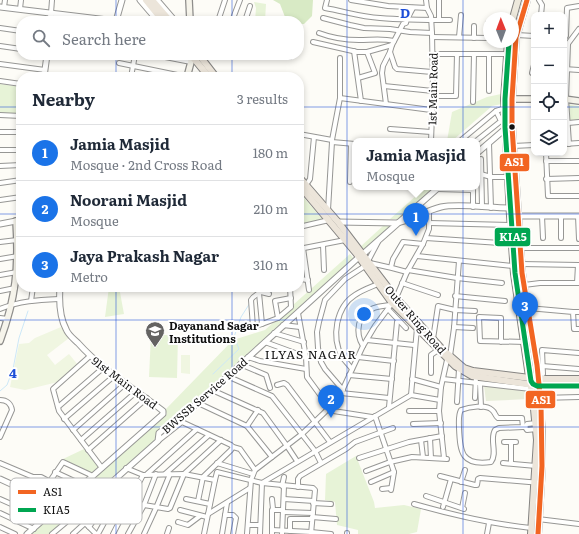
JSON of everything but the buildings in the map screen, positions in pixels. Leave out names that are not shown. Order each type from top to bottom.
[{"type":"highway","points":[[146,0],[159,16]]},
{"type":"highway","points":[[152,0],[166,16]]},
{"type":"highway","points":[[195,60],[205,72]]},
{"type":"highway","points":[[203,60],[212,72]]},
{"type":"highway","name":"Outer Ring Road","points":[[304,183],[338,222],[361,255]]},
{"type":"highway","name":"Outer Ring Road","points":[[304,191],[345,240],[368,263],[391,304],[433,339],[459,369],[476,376],[530,384],[579,379]]},
{"type":"highway","name":"Outer Ring Road","points":[[368,263],[378,284],[391,304],[438,350],[464,368],[530,384]]},
{"type":"highway","points":[[531,531],[538,483],[542,431],[538,382]]},
{"type":"highway","name":"Outer Ring Road","points":[[538,382],[579,384]]},
{"type":"highway","points":[[530,384],[536,426],[538,534]]},
{"type":"main road","points":[[189,0],[190,16]]},
{"type":"main road","points":[[515,12],[518,0]]},
{"type":"main road","points":[[519,28],[527,0]]},
{"type":"main road","points":[[507,48],[505,129],[510,225],[513,266],[530,384]]},
{"type":"main road","points":[[516,48],[512,101],[517,216],[521,264],[538,382]]},
{"type":"main road","points":[[189,72],[191,62]]},
{"type":"main road","points":[[505,106],[512,101],[531,99]]},
{"type":"main road","points":[[512,101],[531,102]]},
{"type":"main road","points":[[567,101],[579,101]]},
{"type":"main road","points":[[567,101],[579,104]]},
{"type":"main road","points":[[0,341],[12,304],[15,288],[16,267]]},
{"type":"street","points":[[4,0],[2,7],[75,16]]},
{"type":"street","points":[[20,9],[21,0]]},
{"type":"street","points":[[51,16],[52,0]]},
{"type":"street","points":[[117,16],[122,0]]},
{"type":"street","points":[[140,0],[154,16]]},
{"type":"street","points":[[156,0],[170,16]]},
{"type":"street","points":[[220,16],[225,0]]},
{"type":"street","points":[[234,16],[240,0]]},
{"type":"street","points":[[327,0],[325,8],[379,18],[450,20]]},
{"type":"street","points":[[351,0],[388,6],[426,8]]},
{"type":"street","name":"1st Main Road","points":[[426,0],[426,8],[431,16],[432,35],[433,96],[431,110],[431,138]]},
{"type":"street","points":[[439,0],[439,20]]},
{"type":"street","points":[[539,0],[542,5],[541,12]]},
{"type":"street","points":[[574,0],[574,7]]},
{"type":"street","points":[[247,16],[250,6]]},
{"type":"street","points":[[567,12],[568,7],[579,6]]},
{"type":"street","points":[[386,104],[383,66],[393,43],[403,24],[406,23],[413,8]]},
{"type":"street","points":[[459,37],[461,15]]},
{"type":"street","points":[[323,18],[364,28],[400,30],[432,35]]},
{"type":"street","points":[[474,26],[474,38]]},
{"type":"street","points":[[0,28],[16,30]]},
{"type":"street","points":[[565,48],[579,29]]},
{"type":"street","points":[[319,33],[333,38],[358,40],[382,39],[393,43]]},
{"type":"street","name":"1st Main Road","points":[[432,35],[483,38]]},
{"type":"street","points":[[519,35],[531,36]]},
{"type":"street","points":[[567,36],[579,37]]},
{"type":"street","points":[[313,42],[354,51],[367,52],[393,43]]},
{"type":"street","points":[[567,52],[568,44]]},
{"type":"street","points":[[0,46],[16,48]]},
{"type":"street","points":[[354,51],[361,101]]},
{"type":"street","points":[[367,52],[375,73]]},
{"type":"street","points":[[390,52],[395,68],[432,72]]},
{"type":"street","points":[[432,54],[506,54]]},
{"type":"street","points":[[433,96],[456,96],[456,54]]},
{"type":"street","points":[[473,102],[474,54]]},
{"type":"street","points":[[489,54],[489,91]]},
{"type":"street","points":[[328,210],[332,141],[340,98],[340,58]]},
{"type":"street","points":[[0,64],[45,70],[46,60]]},
{"type":"street","points":[[132,72],[134,60]]},
{"type":"street","points":[[181,60],[191,62]]},
{"type":"street","points":[[119,62],[165,72]]},
{"type":"street","points":[[567,69],[579,70]]},
{"type":"street","points":[[358,78],[383,71]]},
{"type":"street","points":[[0,81],[16,83]]},
{"type":"street","points":[[384,86],[433,91]]},
{"type":"street","points":[[340,98],[431,110]]},
{"type":"street","points":[[464,138],[505,106]]},
{"type":"street","points":[[480,138],[501,121],[497,113]]},
{"type":"street","points":[[0,115],[16,116]]},
{"type":"street","points":[[567,116],[569,144],[579,143]]},
{"type":"street","points":[[568,123],[579,122]]},
{"type":"street","points":[[390,129],[431,132]]},
{"type":"street","points":[[480,150],[505,129]]},
{"type":"street","points":[[0,132],[16,132]]},
{"type":"street","points":[[304,135],[352,144]]},
{"type":"street","points":[[306,185],[310,179],[314,137]]},
{"type":"street","points":[[489,143],[491,208]]},
{"type":"street","points":[[514,146],[531,145]]},
{"type":"street","points":[[0,150],[16,150]]},
{"type":"street","points":[[546,156],[548,196],[579,196]]},
{"type":"street","points":[[350,182],[352,157]]},
{"type":"street","points":[[481,159],[482,207]]},
{"type":"street","points":[[546,161],[579,161]]},
{"type":"street","points":[[0,166],[16,165]]},
{"type":"street","points":[[482,174],[507,177]]},
{"type":"street","points":[[546,179],[579,178]]},
{"type":"street","points":[[0,183],[16,181]]},
{"type":"street","name":"BWSSB Service Road","points":[[115,478],[158,441],[159,433],[198,403],[274,332],[436,190]]},
{"type":"street","points":[[473,190],[473,207]]},
{"type":"street","points":[[0,200],[16,198]]},
{"type":"street","points":[[338,222],[397,223],[441,207],[452,206],[509,208]]},
{"type":"street","points":[[247,534],[250,488],[254,472],[302,434],[328,409],[342,392],[363,346],[391,304],[426,238],[429,229],[429,212]]},
{"type":"street","points":[[517,216],[579,216],[579,239]]},
{"type":"street","points":[[542,216],[542,238]]},
{"type":"street","points":[[561,216],[561,238]]},
{"type":"street","points":[[304,226],[329,220]]},
{"type":"street","points":[[0,224],[16,221]]},
{"type":"street","points":[[429,223],[510,225]]},
{"type":"street","points":[[380,238],[368,263],[344,279],[325,300],[318,322],[317,332],[321,362],[342,392],[389,398]]},
{"type":"street","points":[[426,238],[500,243]]},
{"type":"street","points":[[0,242],[16,240]]},
{"type":"street","points":[[304,247],[345,240]]},
{"type":"street","points":[[390,267],[403,242],[423,244]]},
{"type":"street","points":[[323,244],[324,270]]},
{"type":"street","points":[[520,248],[579,248]]},
{"type":"street","points":[[0,259],[16,256]]},
{"type":"street","points":[[416,256],[513,266]]},
{"type":"street","points":[[366,472],[390,462],[412,457],[446,458],[439,410],[441,386],[449,358],[454,327],[455,296],[459,261]]},
{"type":"street","points":[[304,262],[309,290]]},
{"type":"street","points":[[368,263],[408,271],[502,283]]},
{"type":"street","points":[[521,264],[578,265],[578,283],[540,283],[524,285]]},
{"type":"street","points":[[0,275],[15,272]]},
{"type":"street","points":[[402,283],[438,295]]},
{"type":"street","points":[[352,369],[342,356],[338,346],[336,336],[338,318],[341,310],[348,301],[356,295],[378,284]]},
{"type":"street","points":[[0,291],[15,288]]},
{"type":"street","points":[[31,301],[32,292]]},
{"type":"street","name":"91st Main Road","points":[[60,292],[61,316],[66,331],[104,368],[124,384],[163,410],[163,414],[102,468]]},
{"type":"street","points":[[243,330],[278,318],[291,307],[290,292]]},
{"type":"street","points":[[260,293],[262,324]]},
{"type":"street","points":[[254,327],[251,301],[252,298],[260,293],[269,294]]},
{"type":"street","points":[[455,296],[505,300]]},
{"type":"street","points":[[278,318],[275,301],[290,298]]},
{"type":"street","points":[[0,309],[12,304],[31,301],[59,300]]},
{"type":"street","points":[[391,304],[406,328]]},
{"type":"street","points":[[363,346],[358,329],[363,316],[373,308],[391,304]]},
{"type":"street","points":[[433,339],[438,306],[455,310],[475,311]]},
{"type":"street","points":[[528,308],[579,312]]},
{"type":"street","points":[[298,312],[304,342],[307,379],[328,409],[373,416]]},
{"type":"street","points":[[573,312],[574,329],[579,329]]},
{"type":"street","points":[[501,342],[501,318],[479,317],[480,341],[501,342],[525,342]]},
{"type":"street","points":[[0,318],[8,319]]},
{"type":"street","points":[[389,407],[397,322]]},
{"type":"street","points":[[283,325],[300,327]]},
{"type":"street","points":[[454,327],[474,328]]},
{"type":"street","points":[[410,395],[414,345],[417,328]]},
{"type":"street","points":[[274,332],[304,342]]},
{"type":"street","points":[[367,340],[414,345]]},
{"type":"street","points":[[264,342],[306,357]]},
{"type":"street","points":[[431,373],[431,355],[438,350]]},
{"type":"street","points":[[543,374],[542,350],[579,353]]},
{"type":"street","points":[[90,356],[53,389],[58,407],[64,419],[102,468],[92,478]]},
{"type":"street","points":[[248,357],[260,361],[306,369]]},
{"type":"street","points":[[358,357],[394,360]]},
{"type":"street","points":[[240,364],[266,375],[270,388]]},
{"type":"street","points":[[542,366],[579,369]]},
{"type":"street","points":[[58,407],[104,368]]},
{"type":"street","points":[[457,402],[459,369]]},
{"type":"street","points":[[349,375],[392,379]]},
{"type":"street","points":[[64,419],[114,376]]},
{"type":"street","points":[[227,376],[270,395],[315,451],[321,464]]},
{"type":"street","points":[[475,398],[476,376]]},
{"type":"street","points":[[412,379],[441,386]]},
{"type":"street","points":[[443,379],[475,384],[530,384]]},
{"type":"street","points":[[277,385],[284,383],[287,384],[330,442]]},
{"type":"street","points":[[73,430],[124,384]]},
{"type":"street","points":[[480,384],[481,407]]},
{"type":"street","points":[[212,390],[263,413],[297,461]]},
{"type":"street","points":[[81,440],[136,392]]},
{"type":"street","points":[[262,482],[410,395],[440,400]]},
{"type":"street","points":[[540,398],[579,397]]},
{"type":"street","points":[[88,450],[147,398]]},
{"type":"street","points":[[0,437],[12,410],[11,405],[5,400],[1,401]]},
{"type":"street","points":[[198,403],[248,426],[272,457]]},
{"type":"street","points":[[524,427],[522,418],[498,418],[490,408],[465,408],[460,412],[460,444],[463,454],[467,459],[475,462],[491,462],[494,458],[493,434],[495,430],[498,428],[524,427],[527,430],[536,426]]},
{"type":"street","points":[[248,426],[258,410]]},
{"type":"street","points":[[409,411],[439,410]]},
{"type":"street","points":[[373,416],[381,432],[385,449],[394,472],[391,489],[382,489]]},
{"type":"street","points":[[158,441],[182,422],[222,440],[232,445],[232,447],[240,449],[254,472]]},
{"type":"street","points":[[413,424],[441,423]]},
{"type":"street","points":[[298,487],[298,479],[300,476],[346,449],[355,442],[393,428]]},
{"type":"street","points":[[142,480],[145,475],[197,429]]},
{"type":"street","points":[[144,534],[156,508],[167,474],[209,435]]},
{"type":"street","points":[[359,458],[385,449],[442,436]]},
{"type":"street","points":[[430,438],[432,458]]},
{"type":"street","points":[[144,505],[156,508],[171,508],[184,474],[222,440]]},
{"type":"street","points":[[421,440],[423,457]]},
{"type":"street","points":[[504,442],[513,442],[511,463]]},
{"type":"street","points":[[198,501],[203,477],[232,447]]},
{"type":"street","points":[[52,478],[62,462],[94,476]]},
{"type":"street","points":[[0,463],[33,477],[43,478]]},
{"type":"street","points":[[217,463],[254,472]]},
{"type":"street","points":[[503,463],[537,466]]},
{"type":"street","points":[[126,468],[145,475],[184,474],[215,480]]},
{"type":"street","points":[[461,482],[464,470]]},
{"type":"street","points":[[55,472],[67,478]]},
{"type":"street","points":[[204,534],[217,472],[283,486],[314,489],[311,533]]},
{"type":"street","points":[[371,482],[394,472]]},
{"type":"street","points":[[142,509],[156,474]]},
{"type":"street","points":[[440,476],[476,485],[480,478],[538,483]]},
{"type":"street","points":[[282,532],[284,477]]},
{"type":"street","points":[[0,479],[10,484]]},
{"type":"street","points":[[444,505],[451,479]]},
{"type":"street","points":[[260,534],[262,482]]},
{"type":"street","points":[[180,510],[200,516],[208,516],[250,488]]},
{"type":"street","points":[[426,496],[444,505],[463,508],[465,493]]},
{"type":"street","points":[[0,499],[10,503]]},
{"type":"street","points":[[186,499],[210,504]]},
{"type":"street","points":[[272,499],[272,532],[290,531],[331,534]]},
{"type":"street","points":[[284,499],[330,504]]},
{"type":"street","points":[[222,534],[227,503]]},
{"type":"street","points":[[414,504],[489,523],[531,531]]},
{"type":"street","points":[[273,509],[336,519]]},
{"type":"street","points":[[0,513],[10,518]]},
{"type":"street","points":[[225,515],[233,515],[236,518],[233,534]]},
{"type":"street","points":[[178,522],[187,525],[200,516]]},
{"type":"street","points":[[283,518],[291,519],[313,516]]},
{"type":"street","points":[[538,518],[579,524]]},
{"type":"street","points":[[290,531],[291,519]]},
{"type":"street","points":[[487,534],[489,523]]},
{"type":"street","points":[[23,524],[34,529]]},
{"type":"street","points":[[27,534],[40,524]]},
{"type":"street","name":"BWSSB Service Road","points":[[52,534],[64,524]]},
{"type":"street","points":[[73,534],[84,524]]},
{"type":"street","points":[[86,524],[96,534],[102,524]]},
{"type":"street","points":[[114,534],[119,524]]},
{"type":"street","points":[[128,534],[134,524]]},
{"type":"street","points":[[248,525],[260,525]]},
{"type":"street","points":[[0,527],[15,534]]},
{"type":"street","points":[[167,534],[169,528]]},
{"type":"green space","points":[[273,0],[313,0],[312,16],[304,24],[304,16],[285,16],[280,4]]},
{"type":"green space","points":[[254,2],[266,4],[265,16],[255,16],[256,8]]},
{"type":"green space","points":[[0,84],[16,86],[16,114],[0,113]]},
{"type":"green space","points":[[501,94],[502,104],[492,106],[455,138],[448,138],[452,112],[487,97]]},
{"type":"green space","points":[[567,104],[579,106],[579,121],[568,122]]},
{"type":"green space","points":[[423,190],[433,190],[400,219],[390,219]]},
{"type":"green space","points":[[304,198],[323,220],[304,223]]},
{"type":"green space","points":[[384,225],[392,226],[363,251],[360,247]]},
{"type":"green space","points":[[350,254],[354,259],[156,435],[154,441],[111,478],[94,478],[167,414],[165,410],[233,340],[265,330]]},
{"type":"green space","points":[[108,292],[120,292],[124,314],[105,317]]},
{"type":"green space","points":[[61,327],[69,338],[47,355],[55,365],[69,354],[78,365],[58,382],[25,390],[10,387],[19,344],[29,343],[35,338]]},
{"type":"green space","points":[[151,335],[178,335],[177,378],[149,377]]},
{"type":"green space","points":[[181,355],[190,355],[190,374],[181,373]]},
{"type":"green space","points":[[484,386],[527,391],[529,399],[486,401]]},
{"type":"green space","points":[[84,449],[98,467],[92,473],[63,459]]},
{"type":"green space","points":[[356,456],[375,508],[404,505],[421,509],[417,532],[409,534],[358,534],[358,530],[337,525],[335,502],[325,500],[326,474]]},
{"type":"green space","points":[[43,524],[61,524],[49,534],[31,534]]},
{"type":"waterway","points":[[213,374],[239,349],[234,337],[241,317],[250,303]]},
{"type":"waterway","points":[[0,391],[7,385],[13,369],[19,338],[28,311]]},
{"type":"transit line","name":"AS1","points":[[527,0],[516,37],[512,99],[512,127],[522,273],[537,365],[541,404],[542,466],[538,534]]},
{"type":"transit line","name":"KIA5","points":[[509,48],[505,99],[505,127],[515,273],[531,381],[537,386],[579,386]]},
{"type":"place","name":"Jamia Masjid","points":[[416,236]]},
{"type":"place","name":"Jaya Prakash Nagar","points":[[525,325]]},
{"type":"place","name":"Dayanand Sagar Institutions","points":[[155,348]]},
{"type":"place","name":"Noorani Masjid","points":[[331,418]]},
{"type":"district","name":"ILYAS NAGAR","points":[[311,354]]}]
